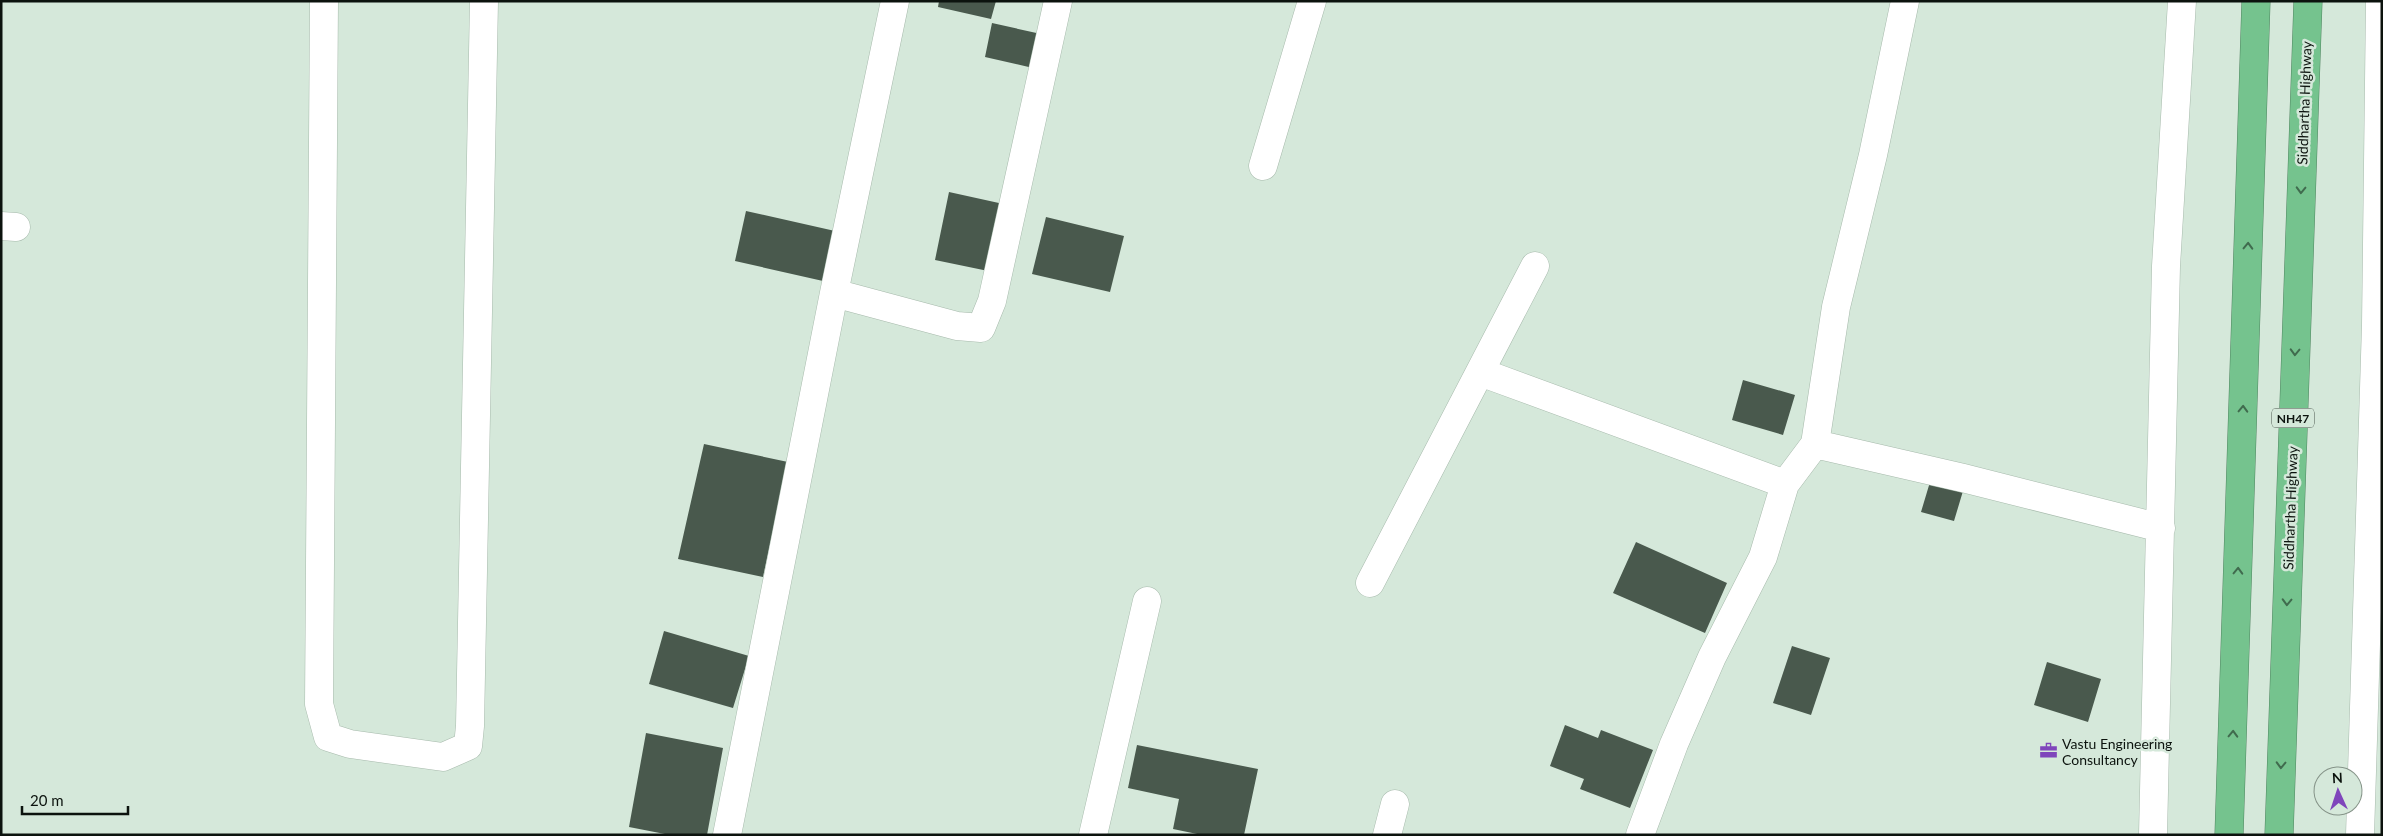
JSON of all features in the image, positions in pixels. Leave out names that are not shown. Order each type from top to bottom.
[{"type":"highway","points":[[2229,835],[2256,1]]},
{"type":"highway","name":"Siddhartha Highway","points":[[2279,835],[2308,1]]},
{"type":"street","points":[[324,1],[319,704],[328,737],[350,744],[443,757],[468,746],[470,726],[484,1]]},
{"type":"street","points":[[727,835],[834,293],[895,1]]},
{"type":"street","points":[[834,293],[957,326],[981,328],[992,301],[1058,1]]},
{"type":"street","points":[[1263,166],[1312,1]]},
{"type":"street","points":[[1640,835],[1674,744],[1712,657],[1763,556],[1785,484],[1815,444],[1836,307],[1873,154],[1904,1]]},
{"type":"street","points":[[2153,835],[2166,266],[2182,1]]},
{"type":"street","points":[[2360,835],[2379,325],[2380,1]]},
{"type":"street","points":[[1370,583],[1535,266]]},
{"type":"street","points":[[1480,372],[1785,484]]},
{"type":"street","points":[[1815,444],[1963,478],[2161,528]]},
{"type":"street","points":[[1093,835],[1147,601]]},
{"type":"street","points":[[1387,835],[1395,804]]},
{"type":"building","points":[[939,1],[996,1],[991,19],[938,7]]},
{"type":"building","points":[[992,23],[1041,34],[1033,68],[985,57]]},
{"type":"building","points":[[949,192],[1008,205],[993,272],[935,260]]},
{"type":"building","points":[[746,211],[835,231],[823,281],[735,261]]},
{"type":"building","points":[[1046,217],[1124,236],[1110,292],[1032,274]]},
{"type":"building","points":[[1743,380],[1795,395],[1783,435],[1732,420]]},
{"type":"building","points":[[704,444],[788,462],[763,577],[678,559]]},
{"type":"building","points":[[1930,482],[1963,491],[1954,521],[1921,512]]},
{"type":"building","points":[[1636,542],[1727,583],[1705,633],[1613,593]]},
{"type":"building","points":[[664,631],[749,656],[733,708],[649,684]]},
{"type":"building","points":[[1792,646],[1830,658],[1811,715],[1773,703]]},
{"type":"building","points":[[2047,662],[2101,679],[2088,722],[2034,705]]},
{"type":"building","points":[[1565,725],[1598,738],[1601,730],[1653,750],[1630,808],[1580,789],[1584,779],[1550,766]]},
{"type":"building","points":[[646,733],[723,748],[707,835],[670,835],[629,827]]},
{"type":"building","points":[[1137,745],[1258,769],[1244,835],[1202,835],[1173,829],[1179,799],[1128,788]]},
{"type":"place","name":"Vastu Engineering Consultancy","points":[[2048,751]]}]
